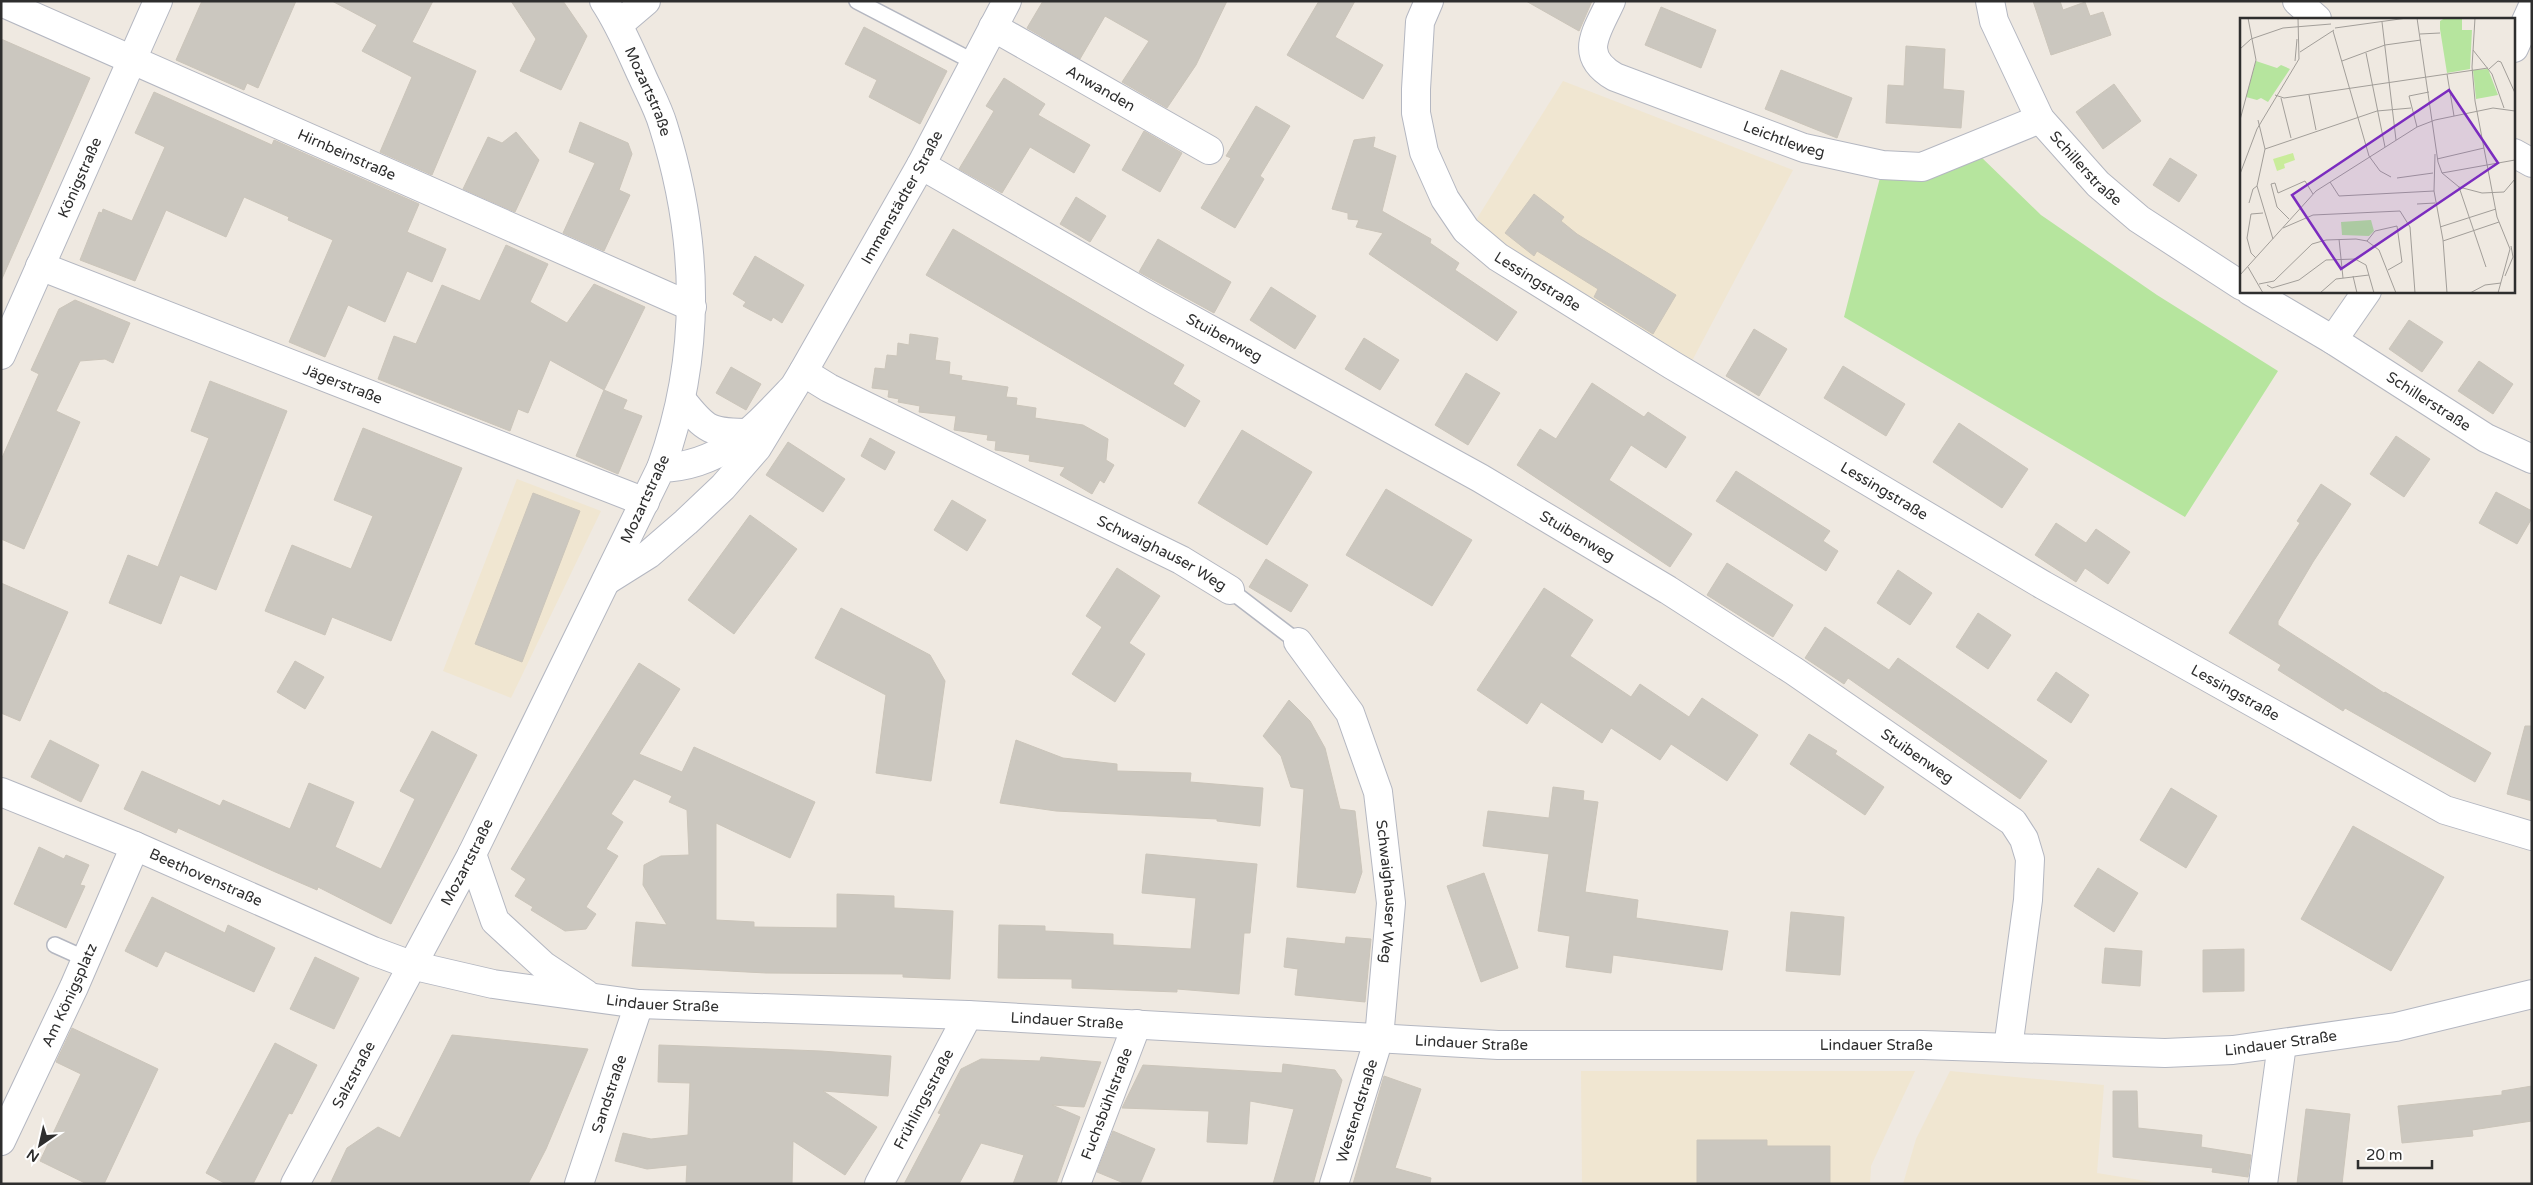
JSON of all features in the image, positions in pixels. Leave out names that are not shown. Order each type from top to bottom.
[{"type":"street","name":"Königstraße","points":[[1,355],[158,1]]},
{"type":"street","name":"Mozartstraße","points":[[411,964],[472,854],[645,502],[661,468],[682,400],[689,352],[692,307],[685,215],[663,124],[619,24],[604,1]]},
{"type":"street","points":[[619,24],[646,1]]},
{"type":"street","name":"Immenstädter Straße","points":[[606,581],[649,554],[723,487],[757,448],[921,165],[1007,1]]},
{"type":"street","name":"Lessingstraße","points":[[1429,1],[1420,22],[1416,89],[1416,113],[1422,145],[1445,199],[1466,230],[1498,256],[1672,365],[2043,585],[2446,810],[2532,836]]},
{"type":"street","name":"Leichtleweg","points":[[1611,1],[1593,41],[1592,54],[1602,70],[1804,148],[1882,165],[1922,167],[2040,119]]},
{"type":"street","name":"Schillerstraße","points":[[1990,1],[1994,21],[2040,119],[2098,184],[2125,207],[2240,285]]},
{"type":"street","points":[[2297,1],[2316,18]]},
{"type":"street","name":"Hirnbeinstraße","points":[[2,2],[692,307]]},
{"type":"street","points":[[2516,44],[2532,8]]},
{"type":"street","name":"Anwanden","points":[[993,27],[1209,150]]},
{"type":"street","points":[[2516,154],[2532,163]]},
{"type":"street","name":"Stuibenweg","points":[[921,165],[1156,300],[1480,478],[1668,590],[1794,671],[2013,822],[2024,839],[2030,859],[2028,900],[2008,1048]]},
{"type":"street","name":"Jägerstraße","points":[[40,266],[645,502]]},
{"type":"street","name":"Schillerstraße","points":[[2252,292],[2333,340],[2486,438],[2532,459]]},
{"type":"street","points":[[2333,340],[2366,292]]},
{"type":"street","name":"Immenstädter Straße","points":[[661,468],[679,468],[705,461],[750,433],[798,380]]},
{"type":"street","name":"Schwaighauser Weg","points":[[798,380],[829,388],[1181,560],[1230,590]]},
{"type":"street","points":[[682,400],[699,422],[718,433],[750,433]]},
{"type":"street","name":"Schwaighauser Weg","points":[[1298,642],[1350,713],[1378,792],[1391,903],[1379,1038]]},
{"type":"street","name":"Beethovenstraße","points":[[1,792],[135,846],[373,951],[411,964]]},
{"type":"street","name":"Am Königsplatz","points":[[1,1141],[86,959],[135,846]]},
{"type":"street","points":[[472,854],[495,921],[544,966],[592,998]]},
{"type":"street","name":"Lindauer Straße","points":[[411,964],[493,984],[639,1004],[968,1015],[1498,1045],[1923,1045],[2165,1053],[2233,1050],[2396,1027],[2532,994]]},
{"type":"street","name":"Salzstraße","points":[[295,1184],[411,964]]},
{"type":"street","name":"Sandstraße","points":[[579,1184],[639,1004]]},
{"type":"street","name":"Frühlingsstraße","points":[[879,1184],[968,1015]]},
{"type":"street","name":"Fuchsbühlstraße","points":[[1076,1184],[1137,1024]]},
{"type":"street","name":"Westendstraße","points":[[1334,1184],[1379,1038]]},
{"type":"street","points":[[2263,1184],[2282,1044]]},
{"type":"lane","points":[[857,1],[974,62]]},
{"type":"lane","name":"Schwaighauser Weg","points":[[1230,590],[1298,642]]},
{"type":"lane","points":[[54,945],[86,959]]},
{"type":"shaded area","points":[[1563,81],[1793,170],[1692,361],[1508,248],[1476,220]]},
{"type":"shaded area","points":[[517,479],[601,511],[511,698],[443,671]]},
{"type":"shaded area","points":[[1581,1071],[1915,1071],[1871,1166],[1870,1184],[1582,1184]]},
{"type":"shaded area","points":[[1950,1071],[2104,1085],[2097,1173],[2165,1184],[1903,1184],[1916,1139]]},
{"type":"green space","points":[[1979,155],[2041,215],[2157,295],[2278,371],[2185,517],[1844,317],[1882,170]]},
{"type":"building","points":[[202,1],[296,1],[258,88],[247,83],[244,90],[176,60]]},
{"type":"building","points":[[332,1],[433,1],[412,42],[476,71],[432,175],[380,152],[412,77],[362,51],[377,25]]},
{"type":"building","points":[[511,1],[563,1],[587,36],[561,90],[520,71],[536,39]]},
{"type":"building","points":[[1043,1],[1227,1],[1196,65],[1167,108],[1122,82],[1149,41],[1105,16],[1080,59],[1027,28]]},
{"type":"building","points":[[1319,1],[1355,1],[1335,37],[1383,65],[1363,99],[1287,55]]},
{"type":"building","points":[[1526,1],[1592,1],[1579,31]]},
{"type":"building","points":[[2033,1],[2060,1],[2063,10],[2085,2],[2090,16],[2103,12],[2111,35],[2051,55]]},
{"type":"building","points":[[1661,7],[1716,30],[1701,68],[1645,45]]},
{"type":"building","points":[[864,27],[947,71],[920,124],[869,97],[877,80],[845,64]]},
{"type":"building","points":[[1,39],[90,78],[1,281]]},
{"type":"building","points":[[1906,46],[1945,49],[1943,89],[1964,91],[1961,128],[1886,123],[1888,85],[1904,86]]},
{"type":"building","points":[[1781,70],[1852,98],[1837,138],[1765,109]]},
{"type":"building","points":[[1004,78],[1045,104],[1038,115],[1090,145],[1074,173],[1030,147],[1002,193],[959,169],[994,111],[986,106]]},
{"type":"building","points":[[2114,84],[2141,121],[2103,149],[2076,112]]},
{"type":"building","points":[[154,92],[272,145],[274,140],[419,204],[407,232],[446,249],[432,282],[407,271],[385,322],[348,305],[325,357],[289,342],[333,240],[288,220],[289,217],[244,197],[226,237],[166,210],[135,281],[80,260],[99,212],[102,213],[103,209],[132,221],[165,147],[135,133]]},
{"type":"building","points":[[1256,106],[1290,126],[1260,176],[1264,179],[1235,228],[1201,208],[1231,158],[1226,156]]},
{"type":"building","points":[[580,122],[628,143],[632,154],[619,190],[630,195],[604,251],[563,233],[595,163],[569,152]]},
{"type":"building","points":[[1144,131],[1182,153],[1160,192],[1122,170]]},
{"type":"building","points":[[516,132],[539,160],[515,212],[463,189],[488,137],[502,143]]},
{"type":"building","points":[[1375,137],[1373,147],[1396,156],[1382,211],[1431,239],[1430,243],[1459,263],[1455,270],[1517,312],[1497,341],[1369,254],[1383,233],[1356,227],[1359,220],[1348,219],[1348,213],[1332,209],[1354,140]]},
{"type":"building","points":[[2170,158],[2197,175],[2179,202],[2153,185]]},
{"type":"building","points":[[1534,194],[1564,217],[1561,221],[1577,234],[1676,295],[1653,334],[1594,297],[1598,289],[1537,251],[1534,256],[1505,233]]},
{"type":"building","points":[[1076,197],[1106,216],[1090,242],[1060,224]]},
{"type":"building","points":[[953,229],[1184,365],[1173,384],[1200,401],[1185,427],[926,275]]},
{"type":"building","points":[[1158,239],[1231,282],[1214,313],[1139,272]]},
{"type":"building","points":[[506,245],[548,264],[530,302],[567,323],[594,284],[645,307],[604,390],[550,360],[528,413],[518,409],[510,431],[378,379],[394,336],[416,344],[442,285],[480,301]]},
{"type":"building","points":[[755,256],[804,285],[782,323],[773,317],[771,321],[743,306],[746,302],[733,294]]},
{"type":"building","points":[[1271,287],[1316,316],[1295,349],[1250,320]]},
{"type":"building","points":[[75,300],[130,323],[113,363],[105,359],[80,361],[56,411],[80,422],[24,549],[1,539],[1,460],[39,374],[31,370],[59,309]]},
{"type":"building","points":[[2409,320],[2443,342],[2422,372],[2389,349]]},
{"type":"building","points":[[1754,329],[1787,349],[1759,396],[1726,376]]},
{"type":"building","points":[[910,334],[938,338],[935,360],[950,362],[949,374],[962,376],[961,380],[1008,387],[1006,397],[1017,398],[1016,405],[1036,408],[1035,418],[1083,425],[1108,439],[1106,460],[1114,465],[1104,483],[1100,480],[1092,494],[1060,475],[1065,467],[1029,461],[1030,455],[995,450],[996,441],[987,440],[988,435],[954,430],[956,416],[919,412],[920,406],[898,402],[899,399],[888,397],[889,390],[872,388],[875,368],[885,369],[887,355],[897,356],[898,343],[909,345]]},
{"type":"building","points":[[1364,338],[1399,360],[1380,390],[1345,369]]},
{"type":"building","points":[[2479,361],[2513,384],[2493,414],[2458,391]]},
{"type":"building","points":[[1843,366],[1905,404],[1886,436],[1824,398]]},
{"type":"building","points":[[731,367],[761,384],[746,410],[716,393]]},
{"type":"building","points":[[1466,373],[1500,393],[1468,445],[1435,425]]},
{"type":"building","points":[[210,381],[287,411],[216,590],[180,575],[161,624],[109,603],[128,555],[158,567],[209,438],[191,431]]},
{"type":"building","points":[[1592,383],[1644,417],[1648,412],[1686,437],[1666,468],[1631,445],[1609,480],[1692,534],[1670,567],[1517,465],[1540,429],[1556,439]]},
{"type":"building","points":[[604,390],[627,400],[623,409],[642,416],[618,474],[576,456]]},
{"type":"building","points":[[1959,423],[2028,469],[2002,508],[1933,462]]},
{"type":"building","points":[[363,428],[462,468],[391,641],[332,617],[325,635],[265,611],[292,545],[351,569],[373,516],[334,500]]},
{"type":"building","points":[[1242,430],[1312,472],[1267,545],[1198,503]]},
{"type":"building","points":[[2396,436],[2430,459],[2404,497],[2370,474]]},
{"type":"building","points":[[870,438],[895,452],[885,470],[861,456]]},
{"type":"building","points":[[788,442],[845,479],[823,512],[766,475]]},
{"type":"building","points":[[1736,471],[1830,531],[1823,541],[1838,551],[1826,571],[1716,501]]},
{"type":"building","points":[[2321,484],[2351,504],[2313,562],[2278,621],[2278,625],[2384,693],[2491,753],[2475,782],[2345,708],[2343,711],[2278,670],[2281,665],[2229,633],[2300,523],[2297,521]]},
{"type":"building","points":[[1386,489],[1472,540],[1432,606],[1346,555]]},
{"type":"building","points":[[2496,492],[2532,511],[2532,518],[2517,544],[2479,523]]},
{"type":"building","points":[[533,493],[580,511],[522,662],[475,644]]},
{"type":"building","points":[[952,500],[986,520],[967,551],[934,530]]},
{"type":"building","points":[[750,515],[797,549],[734,634],[688,600]]},
{"type":"building","points":[[2056,523],[2086,543],[2096,529],[2130,552],[2108,584],[2085,568],[2076,582],[2035,555]]},
{"type":"building","points":[[1266,559],[1308,585],[1291,612],[1249,587]]},
{"type":"building","points":[[1727,563],[1793,605],[1773,637],[1707,595]]},
{"type":"building","points":[[1117,568],[1160,596],[1129,643],[1145,654],[1115,702],[1072,674],[1102,627],[1086,616]]},
{"type":"building","points":[[1898,570],[1932,593],[1910,625],[1877,603]]},
{"type":"building","points":[[1,583],[68,612],[20,721],[1,713]]},
{"type":"building","points":[[1544,588],[1593,620],[1570,656],[1631,697],[1640,684],[1689,717],[1702,698],[1758,735],[1727,781],[1671,744],[1660,760],[1611,728],[1602,743],[1541,702],[1527,724],[1477,690]]},
{"type":"building","points":[[841,608],[930,655],[945,681],[931,781],[876,773],[886,695],[815,658]]},
{"type":"building","points":[[1978,613],[2011,635],[1988,669],[1956,647]]},
{"type":"building","points":[[1825,627],[1889,670],[1898,658],[2047,761],[2020,799],[1848,678],[1844,684],[1805,658]]},
{"type":"building","points":[[295,661],[324,677],[305,709],[277,692]]},
{"type":"building","points":[[639,663],[680,689],[639,754],[682,772],[694,747],[815,802],[790,858],[716,823],[716,920],[754,922],[754,927],[837,928],[837,894],[894,896],[894,908],[953,911],[950,979],[903,977],[903,974],[766,973],[632,966],[636,922],[667,925],[643,885],[644,865],[661,856],[689,855],[687,810],[669,802],[672,796],[634,779],[611,814],[623,822],[606,849],[618,856],[586,907],[596,914],[586,929],[565,931],[531,910],[533,907],[515,896],[526,879],[511,869]]},
{"type":"building","points":[[2056,672],[2089,695],[2071,723],[2037,700]]},
{"type":"building","points":[[1289,700],[1310,721],[1325,748],[1340,809],[1355,811],[1362,872],[1355,893],[1297,887],[1304,789],[1291,787],[1281,756],[1263,736]]},
{"type":"building","points":[[2525,726],[2532,726],[2532,801],[2507,794]]},
{"type":"building","points":[[432,731],[477,755],[391,924],[318,887],[317,890],[178,828],[176,833],[124,809],[142,771],[220,806],[223,800],[290,829],[309,783],[354,802],[335,847],[381,869],[415,799],[400,791]]},
{"type":"building","points":[[1809,734],[1837,751],[1835,754],[1884,787],[1865,815],[1790,764]]},
{"type":"building","points":[[50,740],[99,765],[81,802],[31,777]]},
{"type":"building","points":[[1016,740],[1063,758],[1117,764],[1117,771],[1191,773],[1190,782],[1263,788],[1260,826],[1217,821],[1217,819],[1056,811],[1000,803]]},
{"type":"building","points":[[1553,787],[1584,791],[1583,800],[1598,802],[1585,892],[1638,900],[1636,918],[1728,931],[1722,970],[1613,955],[1611,973],[1566,967],[1570,936],[1538,931],[1549,854],[1483,846],[1488,811],[1549,818]]},
{"type":"building","points":[[2171,788],[2217,816],[2186,868],[2140,840]]},
{"type":"building","points":[[2353,826],[2444,877],[2391,971],[2301,919]]},
{"type":"building","points":[[39,847],[64,859],[66,855],[89,865],[80,885],[85,886],[66,928],[14,904]]},
{"type":"building","points":[[1146,854],[1257,864],[1250,933],[1244,933],[1239,994],[1177,989],[1177,992],[1072,988],[1072,979],[998,978],[999,925],[1045,926],[1045,931],[1113,934],[1113,945],[1191,949],[1196,898],[1142,893]]},
{"type":"building","points":[[2098,868],[2138,893],[2114,932],[2074,906]]},
{"type":"building","points":[[1484,873],[1518,968],[1481,982],[1447,886]]},
{"type":"building","points":[[152,897],[225,933],[228,925],[275,948],[254,992],[165,951],[157,967],[125,951]]},
{"type":"building","points":[[1791,912],[1844,917],[1840,975],[1786,971]]},
{"type":"building","points":[[1346,937],[1371,939],[1365,1002],[1295,995],[1298,969],[1284,967],[1287,938],[1345,944]]},
{"type":"building","points":[[2105,948],[2142,951],[2140,986],[2102,983]]},
{"type":"building","points":[[2244,949],[2244,991],[2203,992],[2203,950]]},
{"type":"building","points":[[315,957],[359,978],[334,1029],[290,1009]]},
{"type":"building","points":[[72,1028],[158,1069],[104,1184],[87,1184],[40,1161],[81,1074],[56,1062]]},
{"type":"building","points":[[452,1035],[588,1049],[546,1149],[528,1184],[330,1184],[347,1148],[378,1127],[400,1138]]},
{"type":"building","points":[[275,1043],[317,1065],[292,1114],[289,1113],[253,1184],[226,1184],[206,1173]]},
{"type":"building","points":[[659,1045],[821,1051],[891,1056],[888,1096],[823,1091],[877,1127],[845,1175],[793,1141],[792,1184],[686,1184],[687,1165],[647,1169],[615,1161],[623,1133],[651,1139],[688,1135],[690,1083],[658,1082]]},
{"type":"building","points":[[1041,1057],[1101,1062],[1084,1107],[1052,1105],[1080,1117],[1056,1184],[1013,1184],[1024,1155],[981,1143],[959,1184],[904,1184],[941,1114],[938,1113],[961,1069],[981,1059],[1040,1061]]},
{"type":"building","points":[[1283,1064],[1335,1070],[1342,1080],[1313,1184],[1273,1184],[1294,1109],[1250,1101],[1247,1144],[1207,1142],[1209,1111],[1122,1108],[1143,1065],[1282,1073]]},
{"type":"building","points":[[1384,1076],[1421,1089],[1395,1168],[1431,1178],[1430,1184],[1353,1184]]},
{"type":"building","points":[[2532,1086],[2532,1121],[2472,1130],[2473,1136],[2402,1143],[2398,1106],[2502,1095],[2502,1091]]},
{"type":"building","points":[[2113,1091],[2137,1091],[2138,1128],[2202,1135],[2201,1147],[2251,1155],[2248,1177],[2212,1172],[2213,1168],[2113,1157]]},
{"type":"building","points":[[2306,1109],[2350,1114],[2342,1184],[2297,1184]]},
{"type":"building","points":[[1113,1131],[1155,1149],[1140,1184],[1126,1184],[1097,1172]]},
{"type":"building","points":[[1697,1140],[1767,1140],[1767,1146],[1830,1146],[1830,1184],[1697,1184]]}]
